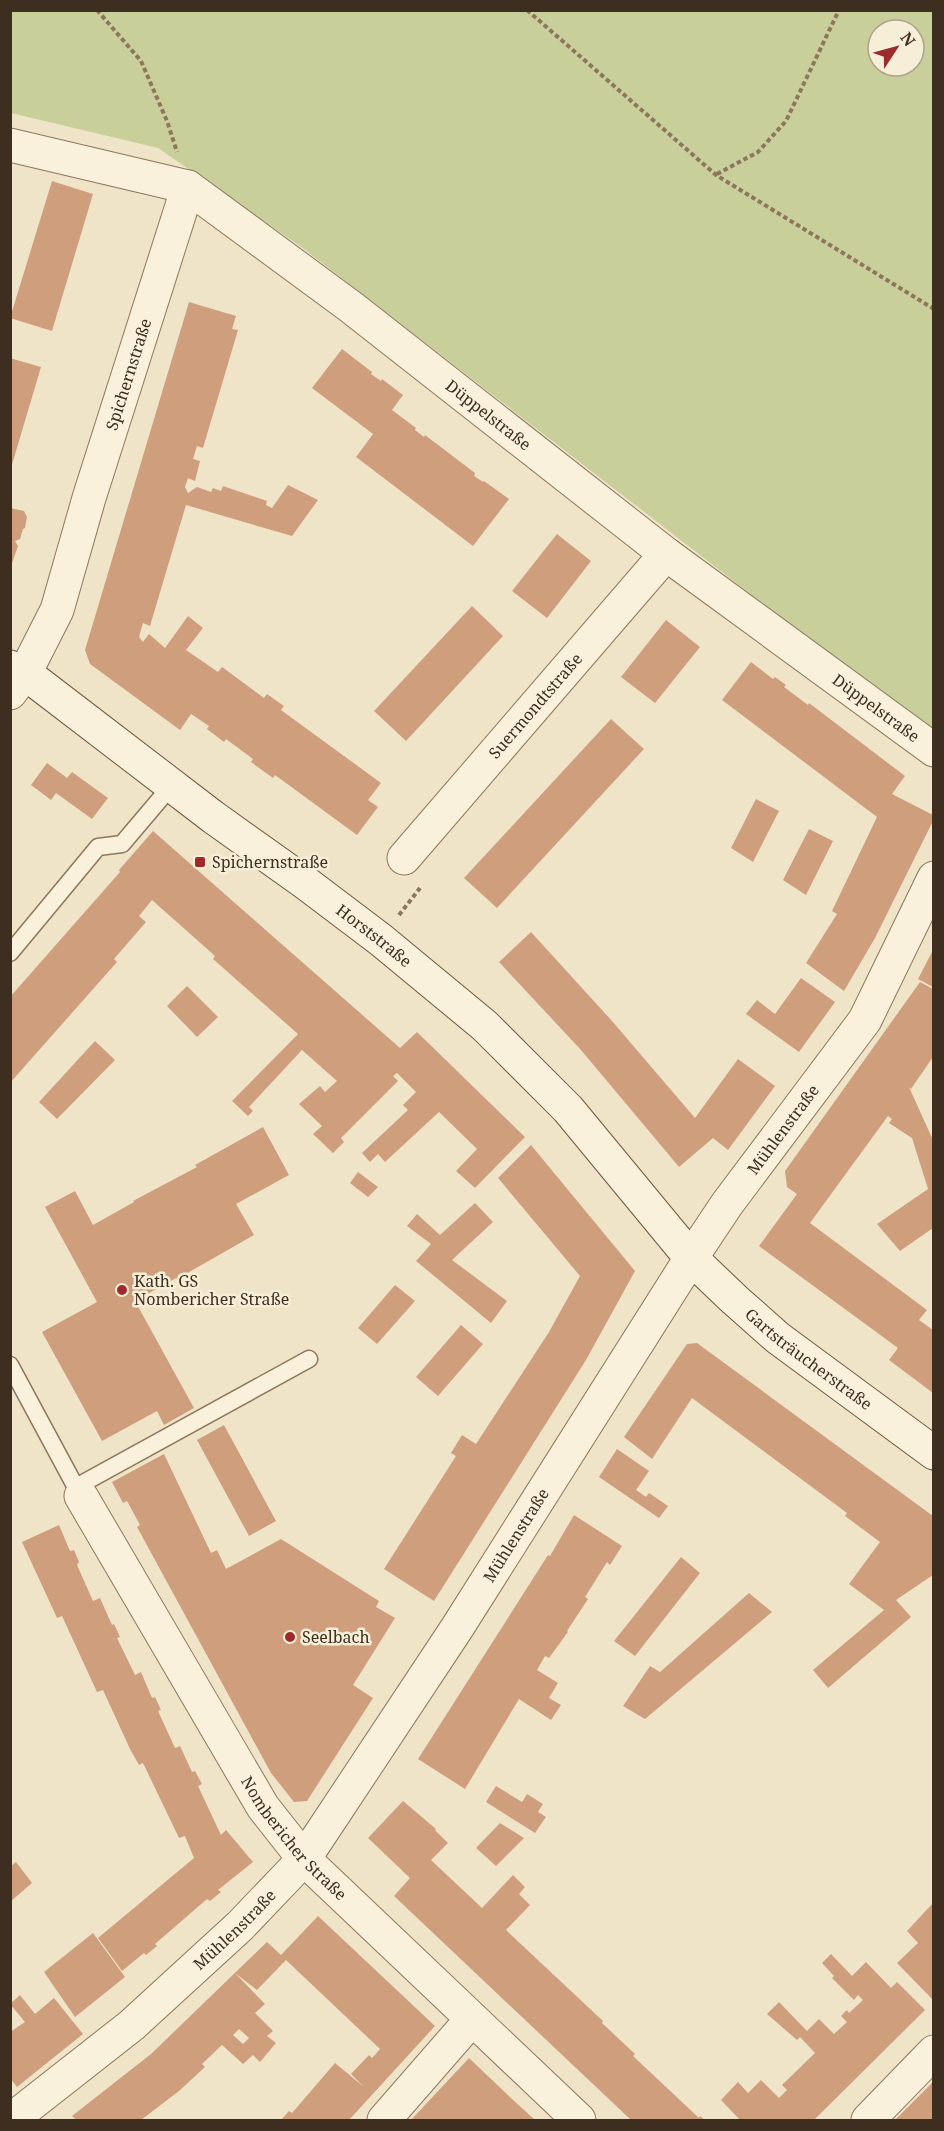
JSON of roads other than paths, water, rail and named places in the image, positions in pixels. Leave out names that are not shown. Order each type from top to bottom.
[{"type":"street","name":"Düppelstraße","points":[[10,145],[188,187],[351,308],[666,554],[933,750]]},
{"type":"street","name":"Spichernstraße","points":[[15,677],[57,610],[89,498],[188,187]]},
{"type":"street","name":"Suermondtstraße","points":[[404,858],[666,554]]},
{"type":"street","name":"Horststraße","points":[[15,677],[172,785],[381,940],[485,1026],[568,1109],[691,1258]]},
{"type":"street","name":"Mühlenstraße","points":[[11,2121],[132,2025],[240,1926],[304,1859],[457,1628],[727,1204],[865,1020],[933,878]]},
{"type":"street","name":"Gartsträucherstraße","points":[[691,1258],[778,1338],[933,1453]]},
{"type":"street","name":"Nombericher Straße","points":[[78,1491],[263,1807],[304,1859],[579,2121]]},
{"type":"street","points":[[384,2121],[472,2019]]},
{"type":"street","points":[[868,2121],[933,2052]]},
{"type":"lane","points":[[10,953],[98,847],[122,844],[172,785]]},
{"type":"lane","points":[[10,1365],[78,1491],[309,1359]]},
{"type":"place","name":"Spichernstraße","points":[[200,862]]},
{"type":"place","name":"Kath. GS Nombericher Straße","points":[[122,1290]]},
{"type":"place","name":"Seelbach","points":[[290,1637]]}]
